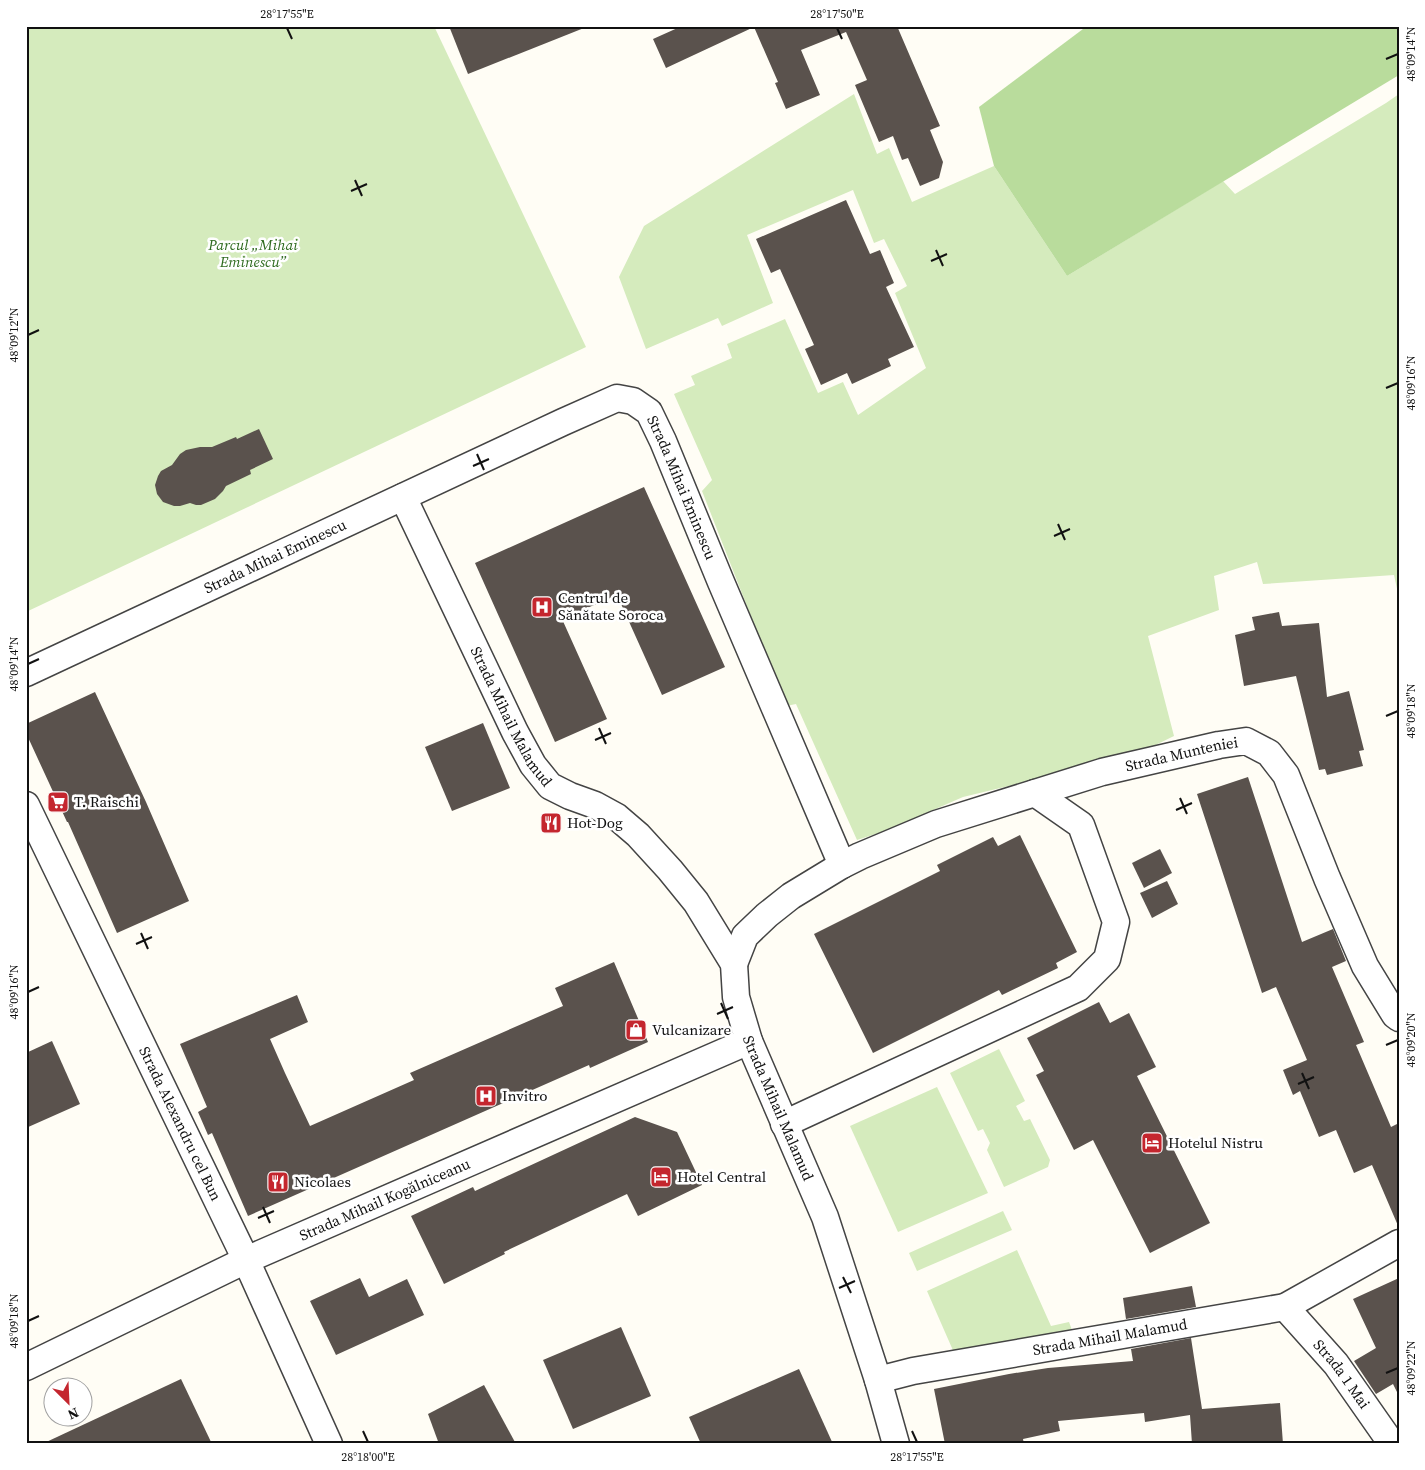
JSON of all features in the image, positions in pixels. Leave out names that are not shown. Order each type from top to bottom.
[{"type":"street","name":"Strada Mihai Eminescu","points":[[26,673],[617,398],[634,401],[649,412],[663,441],[721,582],[842,864]]},
{"type":"street","name":"Strada Mihail Malamud","points":[[403,497],[532,765],[550,786],[595,805],[617,817],[638,835],[696,902],[734,964],[736,997],[749,1041],[825,1217],[878,1380],[896,1444]]},
{"type":"street","name":"Strada Munteniei","points":[[734,964],[745,936],[766,914],[842,864],[936,824],[1102,772],[1219,744],[1246,741],[1270,753],[1286,774],[1326,878],[1365,966],[1395,1015],[1399,1018]]},
{"type":"street","points":[[784,1124],[1078,988],[1107,959],[1116,922],[1081,825],[1035,793]]},
{"type":"street","name":"Strada Alexandru cel Bun","points":[[26,805],[246,1260],[329,1444]]},
{"type":"street","name":"Strada Mihail Kogălniceanu","points":[[26,1367],[246,1260],[749,1041]]},
{"type":"street","points":[[1285,1306],[1399,1243]]},
{"type":"street","name":"Strada Mihail Malamud","points":[[878,1380],[913,1371],[1285,1306]]},
{"type":"street","name":"Strada 1 Mai","points":[[1285,1306],[1336,1364],[1392,1444]]},
{"type":"green space","name":"Parcul „Mihai Eminescu”","points":[[26,26],[434,26],[586,347],[26,612]]},
{"type":"green space","points":[[1087,26],[1399,26],[1399,75],[1067,276],[994,166],[979,107]]},
{"type":"green space","points":[[854,94],[877,154],[889,148],[912,202],[994,166],[1067,276],[1223,181],[1235,194],[1399,94],[1399,598],[1394,575],[1263,584],[1257,562],[1214,576],[1219,610],[1148,636],[1174,736],[1133,756],[963,797],[885,831],[857,840],[796,704],[786,706],[702,491],[712,480],[674,394],[695,385],[691,376],[732,358],[727,344],[785,319],[818,393],[843,382],[858,415],[926,368],[895,293],[907,286],[884,239],[874,243],[853,190],[747,235],[773,303],[722,326],[718,318],[646,349],[619,277],[644,226]]},
{"type":"green space","points":[[999,1049],[1025,1101],[1016,1106],[1024,1121],[1030,1119],[1050,1160],[1048,1167],[1004,1187],[987,1150],[990,1143],[983,1129],[978,1131],[950,1073]]},
{"type":"green space","points":[[937,1087],[988,1193],[898,1232],[850,1126]]},
{"type":"green space","points":[[1003,1211],[1012,1230],[917,1271],[909,1253]]},
{"type":"green space","points":[[1017,1250],[1051,1326],[1069,1322],[1072,1330],[955,1355],[927,1291]]},
{"type":"building","points":[[449,26],[583,26],[584,28],[468,74]]},
{"type":"building","points":[[682,26],[897,26],[940,126],[930,130],[943,162],[939,178],[920,186],[908,158],[902,160],[893,136],[879,142],[855,85],[867,80],[846,32],[801,50],[820,95],[786,109],[775,83],[778,82],[754,27],[666,68],[653,39]]},
{"type":"building","points":[[846,200],[870,254],[880,250],[894,283],[886,287],[914,347],[888,359],[891,366],[852,384],[847,373],[821,385],[805,349],[814,345],[780,269],[771,273],[756,239]]},
{"type":"building","points":[[259,429],[273,459],[250,470],[251,474],[226,486],[215,499],[201,505],[190,503],[174,506],[163,502],[157,494],[155,485],[161,471],[172,465],[180,454],[186,450],[212,447]]},
{"type":"building","name":"Centrul de Sănătate Soroca","points":[[644,487],[725,667],[662,695],[617,595],[562,619],[607,719],[555,742],[475,563]]},
{"type":"building","points":[[1279,612],[1282,626],[1319,623],[1327,697],[1349,691],[1364,750],[1359,751],[1363,766],[1327,775],[1325,769],[1319,770],[1296,676],[1244,686],[1235,635],[1255,630],[1252,617]]},
{"type":"building","points":[[95,692],[189,901],[117,933],[26,733],[26,724]]},
{"type":"building","points":[[483,723],[510,788],[452,811],[425,747]]},
{"type":"building","points":[[1248,777],[1302,942],[1333,929],[1346,961],[1332,967],[1364,1042],[1356,1045],[1391,1127],[1399,1123],[1399,1228],[1372,1165],[1354,1173],[1336,1130],[1319,1137],[1300,1091],[1293,1095],[1283,1070],[1307,1060],[1276,987],[1262,993],[1197,794]]},
{"type":"building","points":[[1020,835],[1077,952],[1056,963],[1058,968],[1002,995],[999,990],[873,1053],[814,934],[940,871],[937,865],[993,837],[998,846]]},
{"type":"building","points":[[1160,849],[1172,873],[1144,888],[1132,863]]},
{"type":"building","points":[[1167,881],[1178,904],[1152,918],[1140,893]]},
{"type":"building","points":[[614,962],[648,1042],[590,1068],[589,1065],[248,1216],[212,1133],[208,1135],[198,1112],[207,1107],[180,1044],[297,995],[308,1022],[270,1039],[310,1126],[414,1080],[410,1073],[563,1006],[555,988]]},
{"type":"building","points":[[1099,1002],[1110,1023],[1129,1013],[1156,1067],[1137,1076],[1210,1223],[1150,1253],[1093,1140],[1074,1150],[1036,1075],[1044,1071],[1027,1038]]},
{"type":"building","points":[[52,1041],[80,1104],[26,1128],[26,1053]]},
{"type":"building","points":[[635,1117],[677,1132],[702,1185],[638,1216],[627,1194],[504,1252],[505,1254],[444,1284],[411,1216],[473,1187],[475,1191]]},
{"type":"building","points":[[360,1278],[369,1297],[407,1279],[424,1315],[336,1355],[310,1301]]},
{"type":"building","points":[[1399,1278],[1399,1396],[1393,1384],[1376,1394],[1354,1361],[1376,1348],[1353,1299]]},
{"type":"building","points":[[1192,1286],[1196,1307],[1126,1319],[1123,1298]]},
{"type":"building","points":[[621,1327],[651,1396],[573,1429],[543,1360]]},
{"type":"building","points":[[1191,1338],[1202,1409],[1280,1403],[1283,1444],[1192,1444],[1190,1415],[1145,1422],[1144,1413],[1058,1421],[1060,1431],[1023,1439],[1024,1444],[945,1444],[934,1389],[1048,1368],[1133,1361],[1131,1349]]},
{"type":"building","points":[[799,1369],[833,1444],[701,1444],[689,1417]]},
{"type":"building","points":[[181,1379],[212,1444],[42,1444],[76,1428],[92,1428],[92,1421]]},
{"type":"building","points":[[484,1385],[516,1444],[439,1444],[428,1414]]},
{"type":"place","name":"Centrul de Sănătate Soroca","points":[[542,607]]},
{"type":"place","name":"T. Raischi","points":[[58,802]]},
{"type":"place","name":"Hot-Dog","points":[[551,823]]},
{"type":"place","name":"Vulcanizare","points":[[636,1030]]},
{"type":"place","name":"Invitro","points":[[486,1096]]},
{"type":"place","name":"Hotelul Nistru","points":[[1152,1143]]},
{"type":"place","name":"Hotel Central","points":[[661,1177]]},
{"type":"place","name":"Nicolaes","points":[[278,1182]]}]
